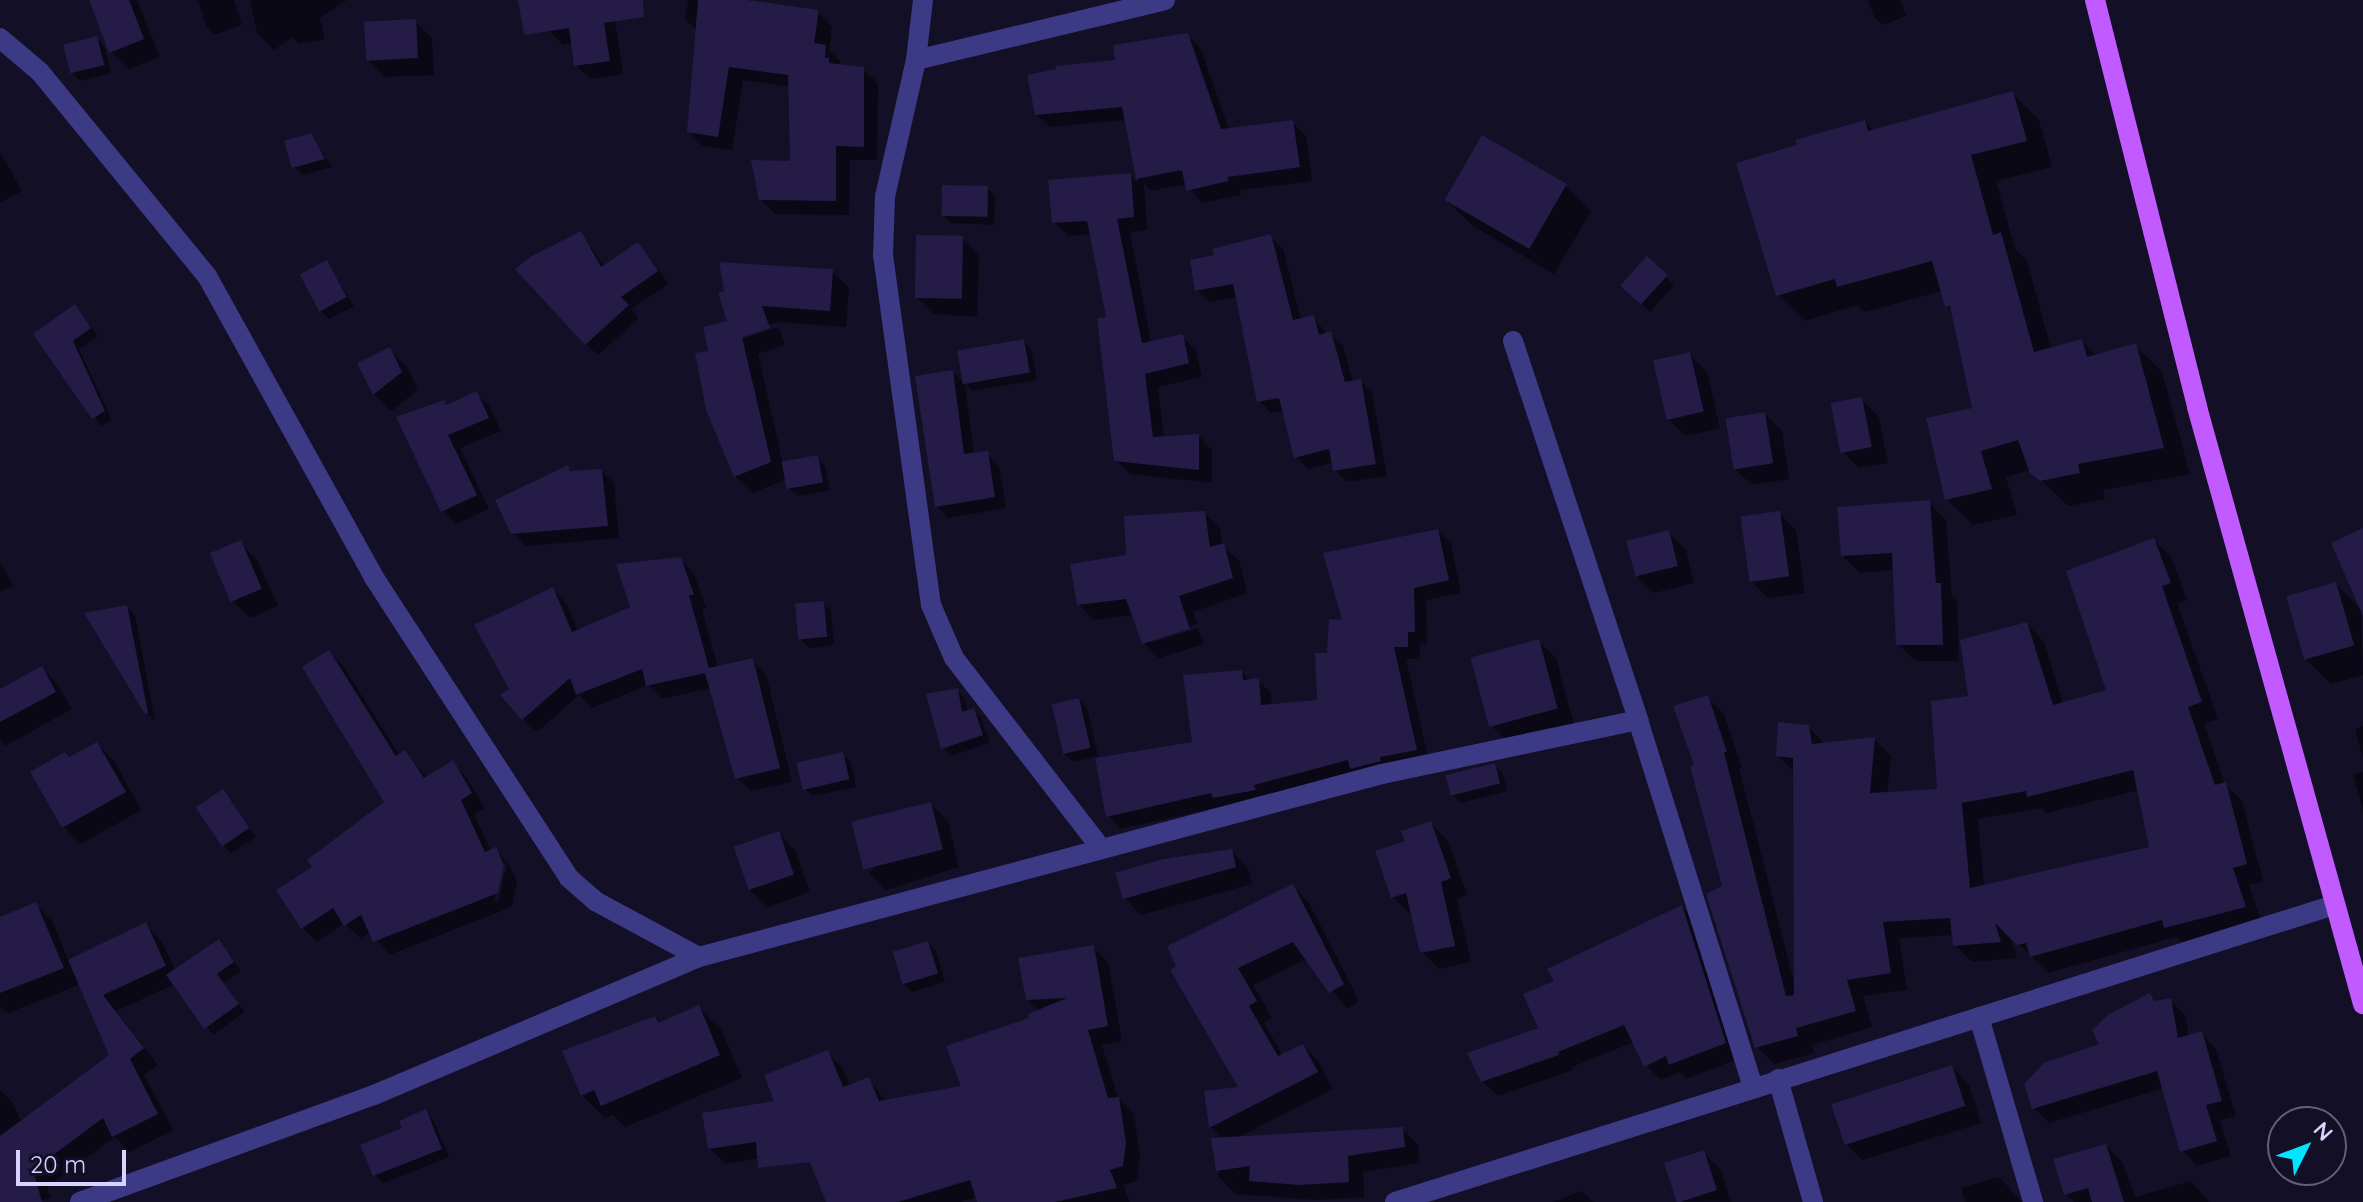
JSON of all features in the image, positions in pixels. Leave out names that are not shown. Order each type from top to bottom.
[{"type":"main road","points":[[2095,0],[2197,407],[2363,1004]]},
{"type":"street","points":[[923,0],[916,60],[885,196],[883,255],[931,605],[954,658],[1100,847]]},
{"type":"street","points":[[916,60],[1165,0]]},
{"type":"street","points":[[0,38],[40,72],[207,276],[373,576],[569,878],[595,901],[699,957]]},
{"type":"street","points":[[1513,341],[1638,720],[1753,1086]]},
{"type":"street","points":[[80,1202],[374,1095],[699,957],[1100,847],[1382,774],[1638,720]]},
{"type":"street","points":[[1395,1202],[1456,1194],[1753,1086],[2334,905]]},
{"type":"street","points":[[1979,1017],[2033,1202]]},
{"type":"street","points":[[1778,1079],[1813,1202]]},
{"type":"building","points":[[89,0],[129,0],[144,39],[109,53]]},
{"type":"building","points":[[518,0],[643,0],[644,17],[604,23],[610,61],[574,66],[569,28],[524,35]]},
{"type":"building","points":[[698,0],[747,0],[819,10],[814,43],[826,45],[825,58],[829,58],[829,63],[864,67],[864,147],[836,146],[836,201],[759,200],[751,160],[790,161],[788,75],[729,67],[718,137],[687,132]]},
{"type":"building","points":[[416,19],[418,58],[366,61],[364,22]]},
{"type":"building","points":[[1188,33],[1221,129],[1293,120],[1300,167],[1228,177],[1228,181],[1186,191],[1182,170],[1136,179],[1122,107],[1035,115],[1027,75],[1056,69],[1055,66],[1115,60],[1113,45]]},
{"type":"building","points":[[97,36],[104,65],[70,74],[63,44]]},
{"type":"building","points":[[2013,91],[2027,141],[1971,155],[1993,235],[2001,232],[2034,352],[2082,339],[2087,357],[2136,343],[2164,448],[2078,464],[2080,473],[2040,481],[2030,473],[2018,440],[1981,451],[1992,489],[1945,500],[1926,418],[1972,408],[1950,306],[1945,307],[1932,261],[1837,287],[1835,279],[1776,296],[1736,163],[1797,145],[1795,140],[1865,120],[1868,131]]},
{"type":"building","points":[[311,133],[325,159],[292,168],[284,141]]},
{"type":"building","points":[[1482,135],[1567,184],[1529,249],[1444,200]]},
{"type":"building","points":[[1131,173],[1134,217],[1117,219],[1142,343],[1183,334],[1189,363],[1145,374],[1153,437],[1199,434],[1199,470],[1114,461],[1097,318],[1106,317],[1087,221],[1052,223],[1048,180]]},
{"type":"building","points":[[942,185],[988,186],[987,217],[941,216]]},
{"type":"building","points":[[581,231],[601,267],[638,242],[658,271],[621,297],[629,305],[585,345],[515,269],[532,256]]},
{"type":"building","points":[[1271,234],[1293,320],[1314,315],[1319,335],[1331,331],[1345,382],[1361,379],[1376,464],[1333,471],[1329,449],[1294,458],[1279,398],[1257,402],[1233,284],[1195,291],[1190,260],[1214,255],[1212,249]]},
{"type":"building","points":[[916,235],[963,236],[962,299],[915,298]]},
{"type":"building","points":[[1647,256],[1668,275],[1641,304],[1620,286]]},
{"type":"building","points":[[327,260],[347,297],[319,312],[300,275]]},
{"type":"building","points":[[719,262],[833,269],[830,311],[762,306],[770,328],[742,337],[771,462],[734,477],[706,410],[695,353],[708,351],[703,327],[727,321],[718,293],[724,291]]},
{"type":"building","points":[[75,304],[91,328],[73,341],[105,411],[92,419],[33,334]]},
{"type":"building","points":[[1024,339],[1030,372],[963,384],[957,351]]},
{"type":"building","points":[[390,347],[402,372],[373,395],[357,363]]},
{"type":"building","points":[[1690,352],[1704,411],[1667,420],[1653,361]]},
{"type":"building","points":[[953,370],[964,454],[988,451],[995,497],[935,507],[915,376]]},
{"type":"building","points":[[477,391],[489,418],[448,435],[477,495],[441,512],[396,417],[444,400],[446,405]]},
{"type":"building","points":[[1862,397],[1872,447],[1840,453],[1831,403]]},
{"type":"building","points":[[1765,412],[1773,463],[1734,470],[1725,418]]},
{"type":"building","points":[[818,455],[823,483],[786,489],[782,461]]},
{"type":"building","points":[[568,465],[570,471],[602,469],[608,526],[511,534],[495,500]]},
{"type":"building","points":[[1930,500],[1936,583],[1941,583],[1943,645],[1896,645],[1892,553],[1841,556],[1837,507]]},
{"type":"building","points":[[1205,511],[1210,547],[1224,543],[1233,578],[1179,596],[1190,629],[1142,644],[1126,599],[1077,605],[1070,564],[1126,555],[1124,516]]},
{"type":"building","points":[[1780,511],[1789,576],[1750,582],[1740,517]]},
{"type":"building","points":[[2363,528],[2363,616],[2331,543]]},
{"type":"building","points":[[1438,529],[1449,580],[1414,588],[1415,632],[1408,632],[1408,647],[1394,647],[1417,750],[1380,757],[1381,761],[1350,769],[1348,760],[1254,785],[1256,790],[1213,798],[1211,793],[1106,817],[1095,758],[1192,742],[1183,675],[1242,670],[1243,680],[1259,678],[1261,705],[1317,700],[1315,653],[1327,653],[1329,619],[1342,620],[1323,553]]},
{"type":"building","points":[[1669,530],[1678,566],[1635,577],[1626,541]]},
{"type":"building","points":[[2154,538],[2171,583],[2162,586],[2202,702],[2188,707],[2215,785],[2226,782],[2247,864],[2233,868],[2246,907],[2164,928],[2162,920],[2030,957],[2026,943],[2017,945],[1995,923],[2001,942],[1953,946],[1950,918],[1883,922],[1891,973],[1847,980],[1856,1011],[1796,1028],[1798,1036],[1755,1048],[1706,894],[1722,886],[1690,766],[1694,765],[1673,706],[1708,695],[1727,752],[1724,752],[1786,996],[1794,995],[1793,758],[1776,756],[1778,722],[1809,725],[1812,744],[1875,737],[1870,793],[1937,789],[1931,701],[1968,696],[1960,640],[2027,622],[2053,705],[2106,690],[2066,571]],"holes":[[[2133,770],[2149,847],[1970,888],[1962,803],[2026,791],[2027,797]]]},
{"type":"building","points":[[241,540],[262,589],[230,602],[210,553]]},
{"type":"building","points":[[681,557],[694,595],[689,595],[709,668],[753,658],[780,768],[735,779],[705,673],[646,686],[642,669],[576,695],[570,678],[522,720],[500,695],[509,689],[474,625],[553,587],[572,632],[630,607],[616,564]]},
{"type":"building","points":[[2336,582],[2354,645],[2304,660],[2286,596]]},
{"type":"building","points":[[824,601],[827,637],[798,639],[795,604]]},
{"type":"building","points":[[127,605],[148,713],[145,714],[84,613]]},
{"type":"building","points":[[1539,639],[1558,709],[1489,727],[1470,657]]},
{"type":"building","points":[[329,650],[396,756],[405,750],[424,778],[453,760],[472,793],[461,800],[485,852],[496,847],[504,866],[498,893],[373,942],[361,915],[344,926],[333,908],[301,929],[276,890],[312,867],[307,860],[384,802],[302,667]]},
{"type":"building","points":[[42,666],[56,692],[0,722],[0,689]]},
{"type":"building","points":[[958,688],[962,712],[974,708],[983,735],[941,749],[926,694]]},
{"type":"building","points":[[1079,698],[1090,748],[1063,754],[1052,704]]},
{"type":"building","points":[[97,742],[126,792],[62,828],[30,772],[65,752],[69,757]]},
{"type":"building","points":[[843,752],[849,779],[803,790],[796,763]]},
{"type":"building","points":[[1495,763],[1500,783],[1451,796],[1446,775]]},
{"type":"building","points":[[223,789],[249,828],[222,846],[196,807]]},
{"type":"building","points":[[931,802],[943,850],[863,869],[851,822]]},
{"type":"building","points":[[1431,821],[1451,878],[1441,882],[1455,946],[1420,953],[1406,893],[1391,898],[1375,851],[1405,841],[1401,831]]},
{"type":"building","points":[[779,831],[794,874],[749,890],[734,847]]},
{"type":"building","points":[[1232,849],[1236,867],[1123,899],[1115,873],[1163,859]]},
{"type":"building","points":[[1293,884],[1344,984],[1329,993],[1293,942],[1238,968],[1257,1001],[1249,1006],[1278,1056],[1303,1044],[1318,1072],[1209,1128],[1204,1091],[1238,1087],[1170,970],[1176,966],[1167,946]]},
{"type":"building","points":[[36,902],[64,968],[0,993],[0,917]]},
{"type":"building","points":[[1682,905],[1726,1043],[1669,1065],[1666,1056],[1644,1067],[1624,1025],[1558,1052],[1559,1055],[1481,1082],[1467,1053],[1538,1028],[1523,994],[1554,981],[1547,969]]},
{"type":"building","points":[[146,922],[166,966],[103,995],[144,1048],[130,1059],[158,1114],[112,1137],[103,1118],[33,1170],[42,1202],[0,1202],[0,1136],[109,1055],[68,960]]},
{"type":"building","points":[[219,939],[234,962],[217,974],[239,1004],[204,1029],[166,975]]},
{"type":"building","points":[[928,941],[938,974],[903,984],[893,952]]},
{"type":"building","points":[[1094,945],[1108,1026],[1088,1030],[1108,1098],[1119,1097],[1126,1142],[1123,1166],[1110,1170],[1117,1188],[1055,1202],[977,1202],[970,1180],[898,1202],[826,1202],[810,1162],[758,1168],[756,1142],[708,1149],[702,1113],[774,1101],[764,1075],[828,1050],[843,1087],[869,1077],[879,1101],[961,1086],[946,1046],[1029,1018],[1028,1014],[1067,998],[1026,1000],[1018,958]]},
{"type":"building","points":[[2150,993],[2154,1001],[2171,998],[2178,1038],[2202,1031],[2222,1101],[2206,1105],[2217,1141],[2180,1152],[2157,1071],[2032,1109],[2024,1084],[2044,1063],[2099,1044],[2092,1030],[2109,1014]]},
{"type":"building","points":[[699,1005],[720,1055],[601,1106],[594,1090],[581,1096],[562,1051],[655,1016],[658,1023]]},
{"type":"building","points":[[1952,1065],[1965,1106],[1845,1145],[1831,1104]]},
{"type":"building","points":[[426,1109],[442,1149],[373,1176],[360,1145],[402,1128],[399,1121]]},
{"type":"building","points":[[1403,1127],[1405,1147],[1348,1156],[1349,1182],[1299,1185],[1249,1181],[1250,1166],[1216,1171],[1211,1138]]},
{"type":"building","points":[[2106,1144],[2124,1202],[2092,1202],[2088,1188],[2064,1195],[2053,1159]]},
{"type":"building","points":[[1704,1150],[1717,1190],[1677,1202],[1664,1163]]}]
